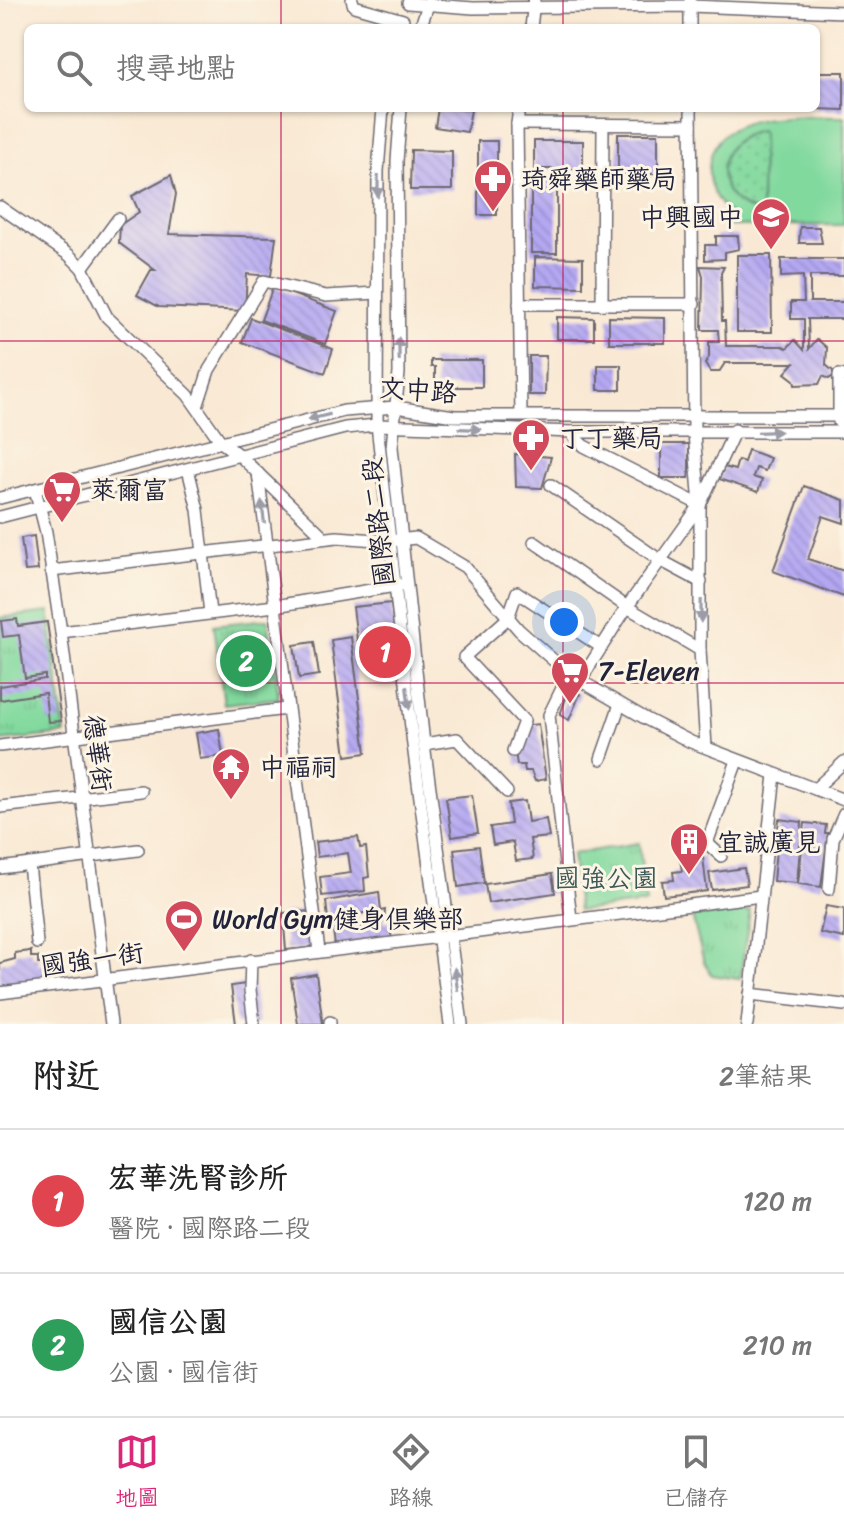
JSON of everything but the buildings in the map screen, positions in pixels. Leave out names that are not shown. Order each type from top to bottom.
[{"type":"street","points":[[352,0],[354,6],[402,24],[408,1],[690,3],[844,12]]},
{"type":"street","points":[[421,24],[428,3]]},
{"type":"street","points":[[690,3],[690,24]]},
{"type":"street","points":[[532,24],[534,4]]},
{"type":"street","name":"國際路二段","points":[[383,112],[378,171],[377,425],[395,540],[444,935],[462,1024]]},
{"type":"street","name":"國際路二段","points":[[395,540],[392,426],[399,373],[397,161],[401,112]]},
{"type":"street","points":[[518,112],[521,415]]},
{"type":"street","points":[[691,112],[694,433],[700,505],[700,650],[706,747]]},
{"type":"street","points":[[517,124],[691,125]]},
{"type":"street","points":[[602,304],[603,125]]},
{"type":"street","points":[[0,207],[69,255],[82,268],[107,317],[188,395],[221,442],[240,456],[325,538]]},
{"type":"street","points":[[82,268],[118,219]]},
{"type":"street","points":[[197,407],[209,370],[264,281],[326,296],[377,293]]},
{"type":"street","points":[[519,304],[694,304]]},
{"type":"street","points":[[841,432],[839,375],[844,376]]},
{"type":"street","name":"文中路","points":[[0,498],[344,411],[377,407],[454,416],[842,416]]},
{"type":"street","points":[[580,681],[627,607],[700,505],[743,417]]},
{"type":"street","name":"文中路","points":[[0,517],[345,428],[377,425],[573,432],[841,432]]},
{"type":"street","points":[[573,432],[584,446],[700,505]]},
{"type":"street","points":[[188,469],[198,510],[210,613]]},
{"type":"street","points":[[258,473],[319,951]]},
{"type":"street","points":[[551,485],[660,560],[701,582]]},
{"type":"street","name":"德華街","points":[[35,489],[61,632],[111,1024]]},
{"type":"street","points":[[51,571],[325,538],[416,538],[465,567],[508,618],[580,681],[668,731],[737,761],[844,800]]},
{"type":"street","points":[[534,542],[627,607],[700,650]]},
{"type":"street","points":[[61,632],[275,606],[400,585]]},
{"type":"street","name":"國際路二段","points":[[400,585],[424,744],[450,1024]]},
{"type":"street","points":[[513,751],[524,721],[464,657],[508,618],[517,592],[601,647]]},
{"type":"street","points":[[569,674],[549,715],[571,919]]},
{"type":"street","points":[[601,759],[620,704]]},
{"type":"street","points":[[0,746],[286,709]]},
{"type":"street","points":[[424,744],[457,739],[507,792]]},
{"type":"street","points":[[721,856],[707,843],[737,761]]},
{"type":"street","points":[[815,789],[844,762]]},
{"type":"street","points":[[747,1024],[775,775]]},
{"type":"street","points":[[0,807],[141,791]]},
{"type":"street","points":[[829,889],[833,839],[844,814]]},
{"type":"street","points":[[0,868],[138,850]]},
{"type":"street","points":[[29,864],[37,943]]},
{"type":"street","name":"國強一街","points":[[0,993],[761,896]]},
{"type":"street","points":[[251,960],[250,990],[254,1024]]},
{"type":"street","points":[[750,994],[844,1005]]},
{"type":"green space","points":[[844,117],[844,225],[723,226],[722,214],[729,213],[714,193],[709,169],[714,148],[725,134],[761,119]],"holes":[[[762,132],[761,212],[744,207],[732,197],[724,185],[722,171],[724,157],[732,145],[744,136]]]},
{"type":"green space","points":[[762,131],[761,212],[744,206],[731,196],[724,184],[722,170],[724,157],[732,145],[745,136]]},
{"type":"green space","points":[[49,612],[65,734],[0,741],[0,618]]},
{"type":"green space","points":[[268,619],[279,698],[224,704],[214,625]]},
{"type":"green space","name":"國強公園","points":[[639,843],[646,903],[578,911],[572,854]]},
{"type":"green space","points":[[750,911],[740,979],[712,975],[704,962],[692,916]]},
{"type":"place","name":"琦舜藥師藥局","points":[[493,213]]},
{"type":"place","name":"中興國中","points":[[771,251]]},
{"type":"place","name":"丁丁藥局","points":[[531,472]]},
{"type":"place","name":"萊爾富","points":[[62,524]]},
{"type":"place","name":"宏華洗腎診所","points":[[385,652]]},
{"type":"place","name":"國信公園","points":[[246,661]]},
{"type":"place","name":"7-Eleven","points":[[570,705]]},
{"type":"place","name":"中福祠","points":[[231,801]]},
{"type":"place","name":"宜誠廣見","points":[[689,876]]},
{"type":"place","name":"World Gym健身俱樂部","points":[[184,953]]}]
